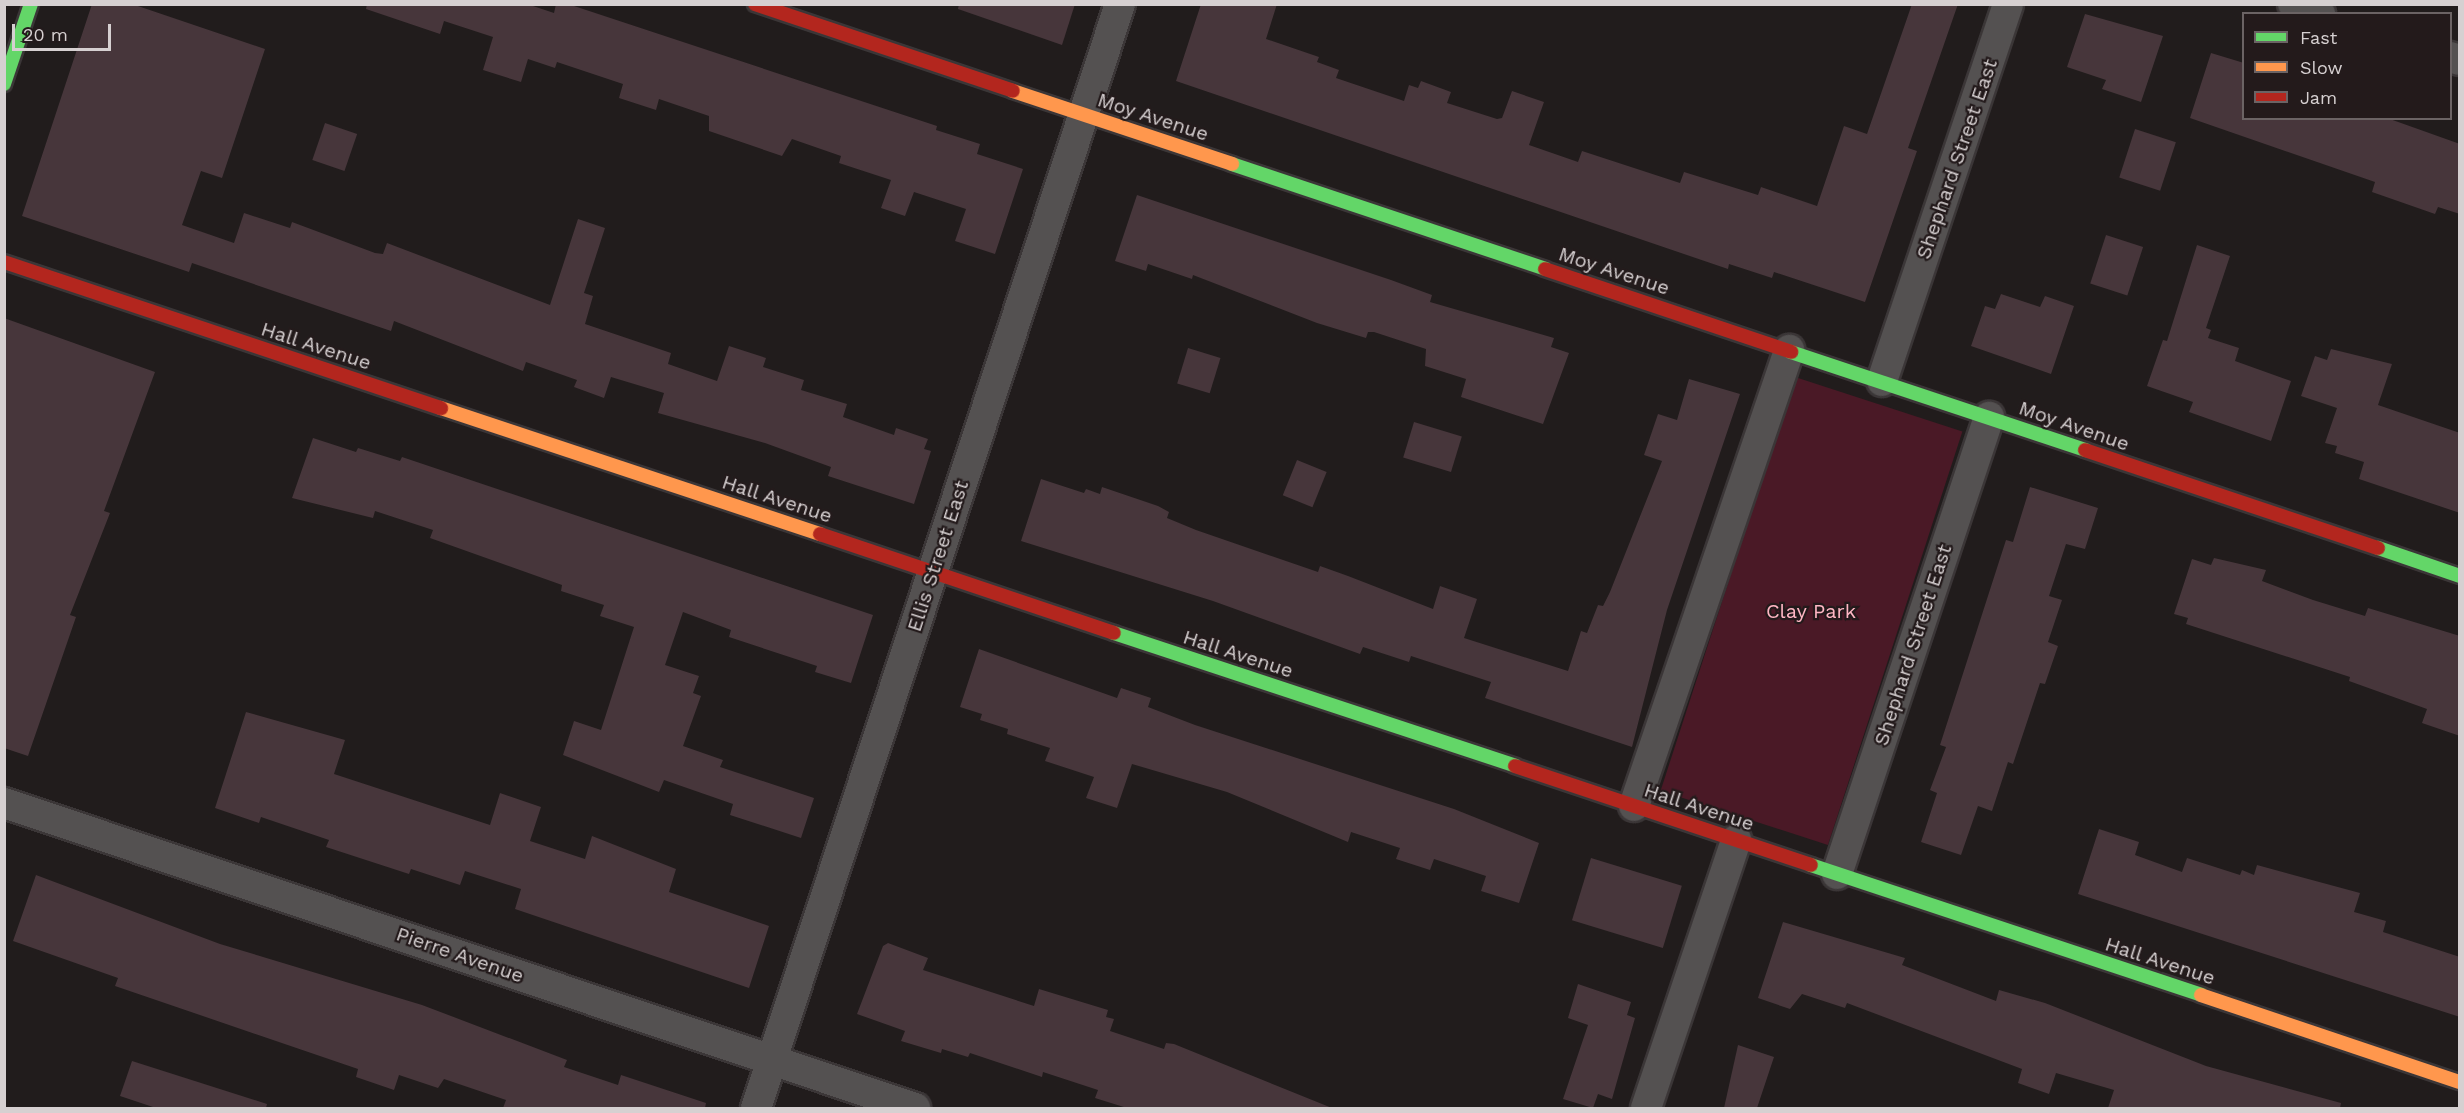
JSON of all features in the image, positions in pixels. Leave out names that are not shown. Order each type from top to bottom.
[{"type":"street","points":[[4,84],[31,4]]},
{"type":"street","name":"Moy Avenue","points":[[755,4],[2460,576]]},
{"type":"street","name":"Ellis Street East","points":[[756,1108],[1120,4]]},
{"type":"street","name":"Shephard Street East","points":[[1882,381],[2008,4]]},
{"type":"street","points":[[2293,4],[2314,12]]},
{"type":"street","name":"Hall Avenue","points":[[4,262],[2460,1082]]},
{"type":"street","points":[[1634,806],[1789,350]]},
{"type":"street","name":"Shephard Street East","points":[[1837,874],[1989,417]]},
{"type":"street","name":"Pierre Avenue","points":[[4,803],[915,1108]]},
{"type":"street","points":[[1646,1108],[1736,840]]},
{"type":"green space","name":"Clay Park","points":[[1795,377],[1962,431],[1828,845],[1661,791]]},
{"type":"building","points":[[92,4],[132,4],[265,49],[222,178],[201,171],[182,225],[234,243],[244,213],[290,228],[292,222],[375,253],[383,254],[387,243],[550,305],[578,219],[605,228],[584,293],[593,296],[585,324],[671,353],[668,364],[717,381],[729,346],[766,358],[763,367],[804,380],[801,390],[847,404],[843,417],[894,435],[896,428],[928,439],[924,449],[931,451],[914,504],[828,476],[831,467],[765,443],[658,413],[664,393],[611,377],[604,398],[574,387],[577,380],[526,362],[523,371],[394,321],[391,331],[192,263],[189,272],[22,216]]},
{"type":"building","points":[[367,4],[530,5],[554,13],[556,4],[568,4],[937,126],[936,130],[980,144],[977,154],[1023,169],[995,254],[955,241],[966,209],[914,192],[905,216],[881,208],[891,180],[839,163],[841,156],[792,139],[782,156],[709,131],[709,116],[659,99],[656,110],[619,98],[623,84],[557,62],[555,68],[528,59],[521,82],[483,70],[493,37],[444,21],[440,34],[366,9]]},
{"type":"building","points":[[959,4],[1075,4],[1062,45],[958,9]]},
{"type":"building","points":[[1201,4],[1277,4],[1266,39],[1319,57],[1317,62],[1339,70],[1336,78],[1404,101],[1409,85],[1418,88],[1421,81],[1451,92],[1447,103],[1497,119],[1502,118],[1512,91],[1544,102],[1529,145],[1578,162],[1582,151],[1680,183],[1684,172],[1758,195],[1761,187],[1817,206],[1844,126],[1867,134],[1912,4],[1958,4],[1908,148],[1917,151],[1865,302],[1774,272],[1772,278],[1729,264],[1728,269],[1176,81]]},
{"type":"building","points":[[2085,14],[2163,36],[2141,102],[2102,89],[2106,80],[2067,67]]},
{"type":"building","points":[[2211,53],[2242,62],[2242,120],[2393,120],[2460,144],[2460,214],[2438,207],[2435,214],[2372,192],[2375,182],[2190,118]]},
{"type":"building","points":[[325,123],[357,134],[344,171],[312,160]]},
{"type":"building","points":[[2135,129],[2176,142],[2160,191],[2119,178]]},
{"type":"building","points":[[1137,195],[1391,280],[1432,295],[1430,302],[1554,338],[1551,347],[1569,353],[1543,424],[1461,397],[1466,379],[1425,366],[1426,349],[1374,332],[1368,332],[1366,338],[1317,323],[1193,275],[1192,279],[1148,264],[1146,271],[1115,261]]},
{"type":"building","points":[[2106,235],[2143,247],[2127,296],[2090,284]]},
{"type":"building","points":[[2197,245],[2230,256],[2206,328],[2211,330],[2208,338],[2239,348],[2235,361],[2291,381],[2271,441],[2189,412],[2193,402],[2147,386],[2163,340],[2167,341]]},
{"type":"building","points":[[2001,294],[2040,307],[2045,296],[2074,306],[2051,374],[1971,346],[1985,306],[1995,309]]},
{"type":"building","points":[[4,318],[155,372],[104,511],[110,513],[70,615],[76,617],[28,756],[4,748]]},
{"type":"building","points":[[1188,348],[1221,358],[1210,393],[1177,383]]},
{"type":"building","points":[[2331,349],[2392,364],[2378,405],[2460,433],[2460,513],[2359,479],[2364,462],[2335,453],[2337,446],[2325,443],[2337,408],[2301,396],[2315,356],[2327,360]]},
{"type":"building","points":[[1689,379],[1740,394],[1667,610],[1632,747],[1485,698],[1491,682],[1411,656],[1409,662],[1363,647],[1360,654],[1213,601],[1021,541],[1041,479],[1084,493],[1086,489],[1100,494],[1102,487],[1158,506],[1169,512],[1167,518],[1196,530],[1318,572],[1320,566],[1433,609],[1440,586],[1477,599],[1464,638],[1568,671],[1581,631],[1587,633],[1598,605],[1603,606],[1610,592],[1662,461],[1644,455],[1658,414],[1677,420]]},
{"type":"building","points":[[1414,422],[1462,437],[1451,472],[1403,457]]},
{"type":"building","points":[[313,438],[356,452],[358,448],[400,461],[402,457],[873,615],[851,683],[815,672],[817,666],[729,637],[731,630],[683,612],[665,665],[699,676],[693,693],[701,696],[683,746],[723,760],[720,767],[814,798],[801,838],[730,815],[733,804],[664,780],[659,792],[563,755],[574,721],[601,730],[634,627],[600,616],[604,605],[561,591],[562,585],[430,538],[433,530],[375,511],[373,518],[292,498]]},
{"type":"building","points":[[1297,460],[1327,472],[1312,507],[1283,495]]},
{"type":"building","points":[[2030,487],[2098,508],[2085,549],[2066,544],[2049,596],[2062,600],[2048,642],[2058,646],[2045,684],[2040,683],[2013,764],[2008,762],[1992,811],[1978,806],[1961,855],[1921,842],[1937,793],[1930,790],[1946,747],[1940,745],[2006,540],[2013,542]]},
{"type":"building","points":[[2214,558],[2266,570],[2262,581],[2313,600],[2365,616],[2368,608],[2460,636],[2460,736],[2422,723],[2427,709],[2349,681],[2350,677],[2186,624],[2188,618],[2174,614],[2192,559],[2211,565]]},
{"type":"building","points":[[979,649],[1117,698],[1121,688],[1151,698],[1148,707],[1195,725],[1454,809],[1539,843],[1519,903],[1481,891],[1486,876],[1434,859],[1430,870],[1396,859],[1400,848],[1351,832],[1348,842],[1227,792],[1132,764],[1117,808],[1086,798],[1094,777],[1045,761],[1050,748],[1007,734],[1008,729],[980,720],[982,714],[960,707]]},
{"type":"building","points":[[246,712],[345,740],[334,774],[490,825],[500,793],[541,807],[530,841],[585,859],[592,836],[676,869],[669,892],[769,926],[749,988],[515,909],[521,889],[465,871],[460,885],[411,869],[409,874],[326,847],[329,840],[261,817],[259,823],[215,808]]},
{"type":"building","points":[[2099,829],[2139,842],[2135,855],[2182,872],[2187,858],[2240,875],[2242,870],[2254,875],[2257,865],[2360,893],[2354,912],[2386,921],[2383,932],[2460,957],[2460,1017],[2078,894]]},
{"type":"building","points":[[1591,858],[1682,886],[1663,948],[1572,920]]},
{"type":"building","points":[[36,875],[220,944],[422,1005],[567,1060],[564,1067],[618,1085],[621,1075],[706,1103],[705,1108],[503,1108],[506,1100],[444,1079],[438,1088],[399,1075],[394,1090],[356,1077],[358,1069],[115,986],[118,978],[13,941]]},
{"type":"building","points":[[1783,922],[1905,958],[1902,965],[1996,1001],[1999,990],[2045,1003],[2206,1066],[2341,1103],[2340,1108],[2108,1108],[2114,1090],[2056,1073],[2049,1094],[2018,1083],[2022,1069],[1847,1003],[1845,1008],[1802,994],[1790,1009],[1758,998]]},
{"type":"building","points":[[888,943],[928,958],[923,970],[1034,1006],[1039,989],[1108,1010],[1106,1017],[1114,1019],[1110,1031],[1164,1049],[1166,1043],[1174,1044],[1332,1108],[1127,1108],[1095,1098],[1098,1090],[1043,1072],[1042,1077],[970,1053],[968,1057],[942,1049],[941,1053],[901,1041],[905,1031],[857,1014],[883,946]]},
{"type":"building","points":[[1578,984],[1631,1002],[1627,1015],[1635,1018],[1612,1099],[1598,1094],[1593,1108],[1563,1099],[1588,1025],[1568,1018]]},
{"type":"building","points":[[1738,1045],[1774,1057],[1757,1108],[1724,1108]]},
{"type":"building","points":[[132,1061],[267,1104],[266,1108],[156,1108],[120,1096]]},
{"type":"traffic: fast","points":[[4,84],[31,4]]},
{"type":"traffic: fast","points":[[1232,164],[1545,269]]},
{"type":"traffic: fast","points":[[1791,352],[2085,450]]},
{"type":"traffic: fast","points":[[2378,548],[2460,576]]},
{"type":"traffic: fast","points":[[1114,633],[1515,766]]},
{"type":"traffic: fast","points":[[1811,865],[2201,995]]},
{"type":"traffic: slow","points":[[1013,91],[1232,164]]},
{"type":"traffic: slow","points":[[441,408],[820,534]]},
{"type":"traffic: slow","points":[[2201,995],[2460,1082]]},
{"type":"traffic: jam","points":[[755,4],[1013,91]]},
{"type":"traffic: jam","points":[[4,262],[441,408]]},
{"type":"traffic: jam","points":[[1545,269],[1791,352]]},
{"type":"traffic: jam","points":[[2085,450],[2378,548]]},
{"type":"traffic: jam","points":[[820,534],[1114,633]]},
{"type":"traffic: jam","points":[[1515,766],[1811,865]]}]
